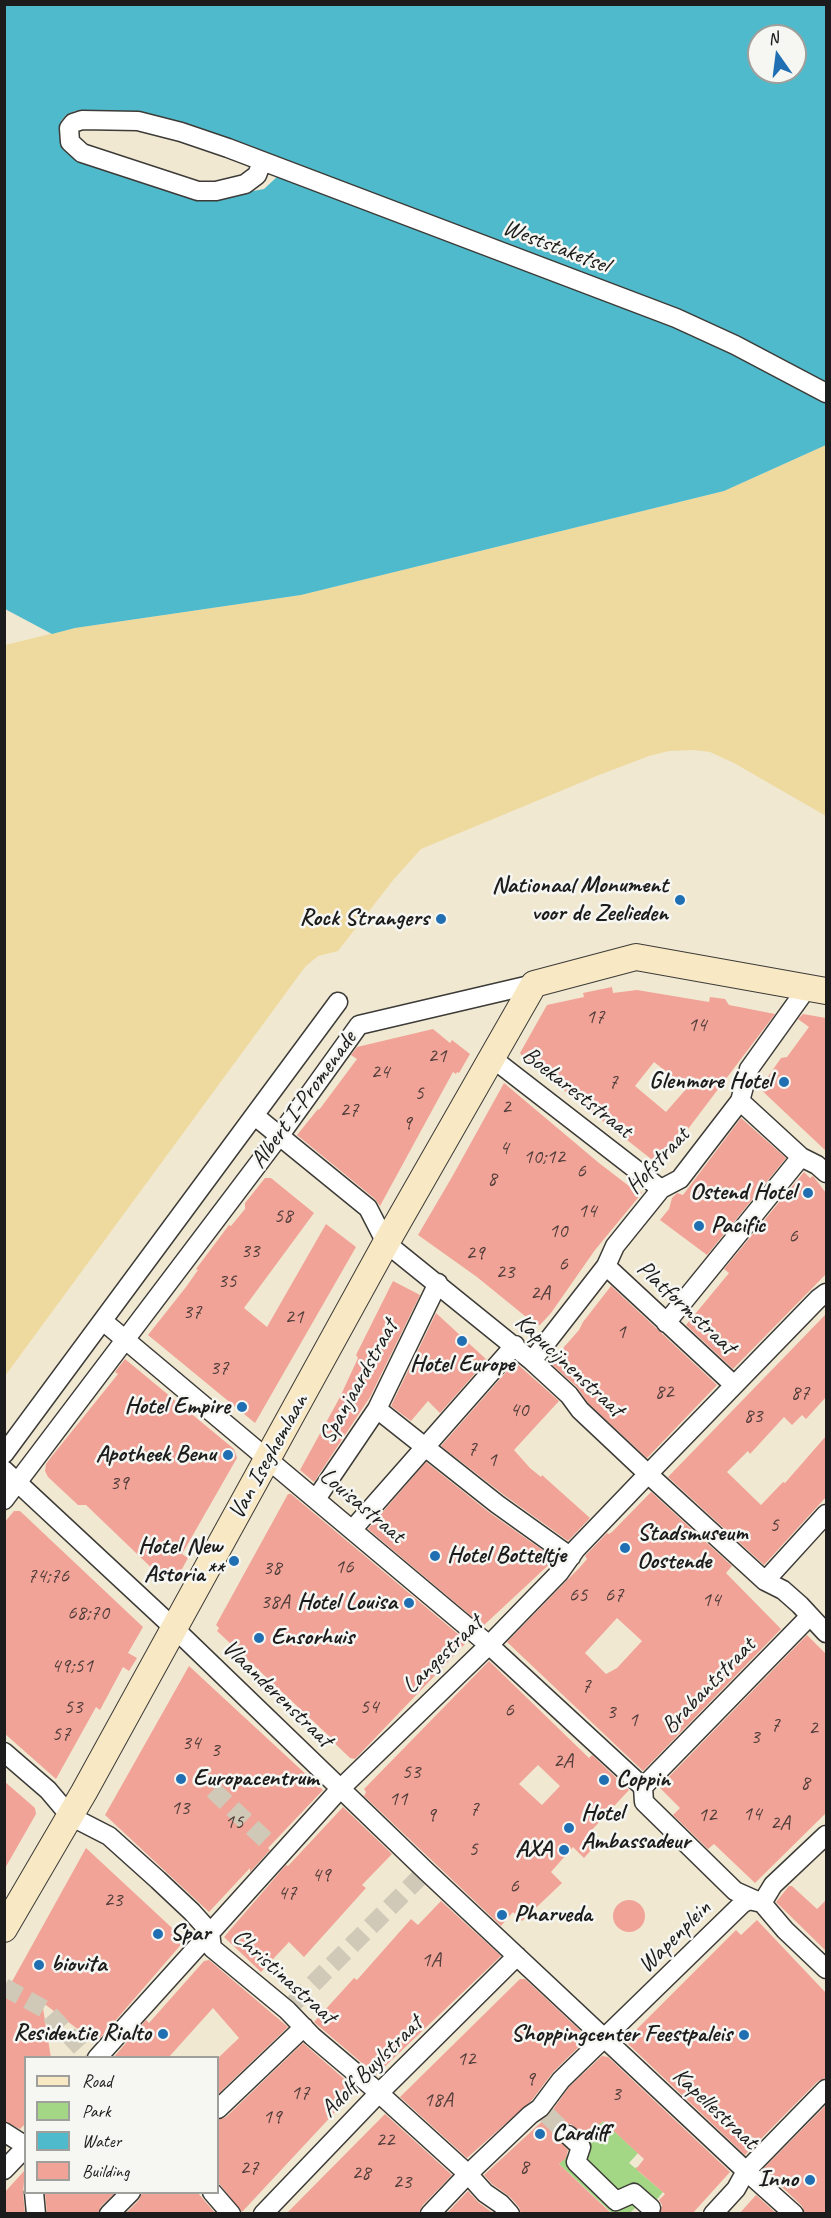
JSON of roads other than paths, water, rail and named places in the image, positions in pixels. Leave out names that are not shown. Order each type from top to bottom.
[{"type":"street","name":"Weststaketsel","points":[[262,162],[257,175],[245,184],[216,191],[198,191],[82,153],[70,142],[69,129],[73,123],[82,120],[138,121],[199,138],[676,318],[735,345],[826,393]]},
{"type":"street","name":"Albert I-Promenade","points":[[4,1500],[11,1476],[125,1339],[280,1135],[359,1025],[534,984],[636,957],[817,990]]},
{"type":"street","name":"Van Iseghemlaan","points":[[4,1929],[175,1629],[386,1243],[534,984]]},
{"type":"street","name":"Hofstraat","points":[[532,1360],[606,1266],[615,1246],[661,1189],[680,1179],[740,1101],[749,1069],[817,990]]},
{"type":"street","name":"Albert I-Promenade","points":[[4,1454],[338,1002]]},
{"type":"street","name":"Boekareststraat","points":[[492,1058],[661,1189]]},
{"type":"street","points":[[740,1101],[801,1157],[817,1165],[826,1173]]},
{"type":"street","name":"Kapucijnenstraat","points":[[255,1116],[368,1208],[386,1243],[532,1360],[569,1395],[580,1410],[648,1474],[765,1581],[783,1590],[800,1605],[826,1633]]},
{"type":"street","points":[[666,1323],[801,1157]]},
{"type":"street","name":"Platformstraat","points":[[606,1266],[734,1385]]},
{"type":"street","name":"Spanjaardstraat","points":[[316,1499],[377,1409],[438,1283]]},
{"type":"street","name":"Langestraat","points":[[100,2056],[210,1932],[276,1850],[489,1645],[559,1573],[576,1549],[826,1293]]},
{"type":"street","name":"Louisastraat","points":[[103,1321],[489,1645],[643,1787]]},
{"type":"street","points":[[352,1530],[515,1345]]},
{"type":"street","points":[[377,1409],[497,1504],[571,1557]]},
{"type":"street","name":"Vlaanderenstraat","points":[[11,1476],[175,1629],[340,1790],[517,1956]]},
{"type":"street","points":[[765,1581],[826,1514]]},
{"type":"street","name":"Brabantstraat","points":[[643,1787],[809,1617]]},
{"type":"street","name":"Christinastraat","points":[[4,1752],[48,1791],[70,1816],[109,1836],[158,1880],[210,1932],[212,1948],[290,2006],[312,2036],[510,2214]]},
{"type":"street","name":"Wapenplein","points":[[643,1787],[644,1802],[735,1891],[762,1903]]},
{"type":"street","points":[[826,1835],[774,1884],[762,1903],[826,1969]]},
{"type":"street","name":"Wapenplein","points":[[430,2214],[530,2115],[543,2111],[561,2080],[742,1904],[749,1900],[762,1903]]},
{"type":"street","points":[[517,1956],[605,2038]]},
{"type":"street","name":"Adolf Buylstraat","points":[[263,2214],[378,2094],[517,1956]]},
{"type":"street","points":[[219,2108],[304,2026]]},
{"type":"street","name":"Kapellestraat","points":[[605,2038],[794,2214]]},
{"type":"street","points":[[713,2214],[736,2188],[746,2171],[826,2089]]},
{"type":"street","points":[[4,2132],[24,2145]]},
{"type":"street","points":[[568,2135],[581,2147],[576,2162],[616,2201],[634,2193],[651,2208]]},
{"type":"street","points":[[4,2170],[24,2148]]},
{"type":"street","points":[[34,2194],[36,2214]]},
{"type":"street","points":[[109,2214],[130,2194]]},
{"type":"street","points":[[213,2194],[231,2214]]},
{"type":"water","points":[[4,5],[826,5],[826,445],[724,491],[301,595],[75,628],[52,634],[5,609]]},
{"type":"tunnel","points":[[213,1790],[271,1845]]},
{"type":"tunnel","points":[[294,2003],[426,1871]]},
{"type":"tunnel","points":[[4,1987],[46,2010],[88,2056]]},
{"type":"tunnel","points":[[546,2114],[568,2135]]},
{"type":"place","name":"Nationaal Monument voor de Zeelieden","points":[[680,900]]},
{"type":"place","name":"Rock Strangers","points":[[441,919]]},
{"type":"place","name":"Glenmore Hotel","points":[[784,1082]]},
{"type":"place","name":"Ostend Hotel","points":[[808,1193]]},
{"type":"place","name":"Pacific","points":[[699,1226]]},
{"type":"place","name":"Hotel Europe","points":[[462,1341]]},
{"type":"place","name":"Hotel Empire","points":[[242,1407]]},
{"type":"place","name":"Apotheek Benu","points":[[228,1455]]},
{"type":"place","name":"Stadsmuseum Oostende","points":[[625,1548]]},
{"type":"place","name":"Hotel Botteltje","points":[[435,1556]]},
{"type":"place","name":"Hotel New Astoria**","points":[[234,1561]]},
{"type":"place","name":"Hotel Louisa","points":[[409,1603]]},
{"type":"place","name":"Ensorhuis","points":[[259,1638]]},
{"type":"place","name":"Europacentrum","points":[[181,1779]]},
{"type":"place","name":"Coppin","points":[[604,1780]]},
{"type":"place","name":"Hotel Ambassadeur","points":[[569,1828]]},
{"type":"place","name":"AXA","points":[[564,1850]]},
{"type":"place","name":"Pharveda","points":[[502,1915]]},
{"type":"place","name":"Spar","points":[[158,1934]]},
{"type":"place","name":"biovita","points":[[39,1965]]},
{"type":"place","name":"Residentie Rialto","points":[[163,2034]]},
{"type":"place","name":"Shoppingcenter Feestpaleis","points":[[744,2035]]},
{"type":"place","name":"Cardiff","points":[[540,2134]]},
{"type":"place","name":"Inno","points":[[810,2180]]}]
